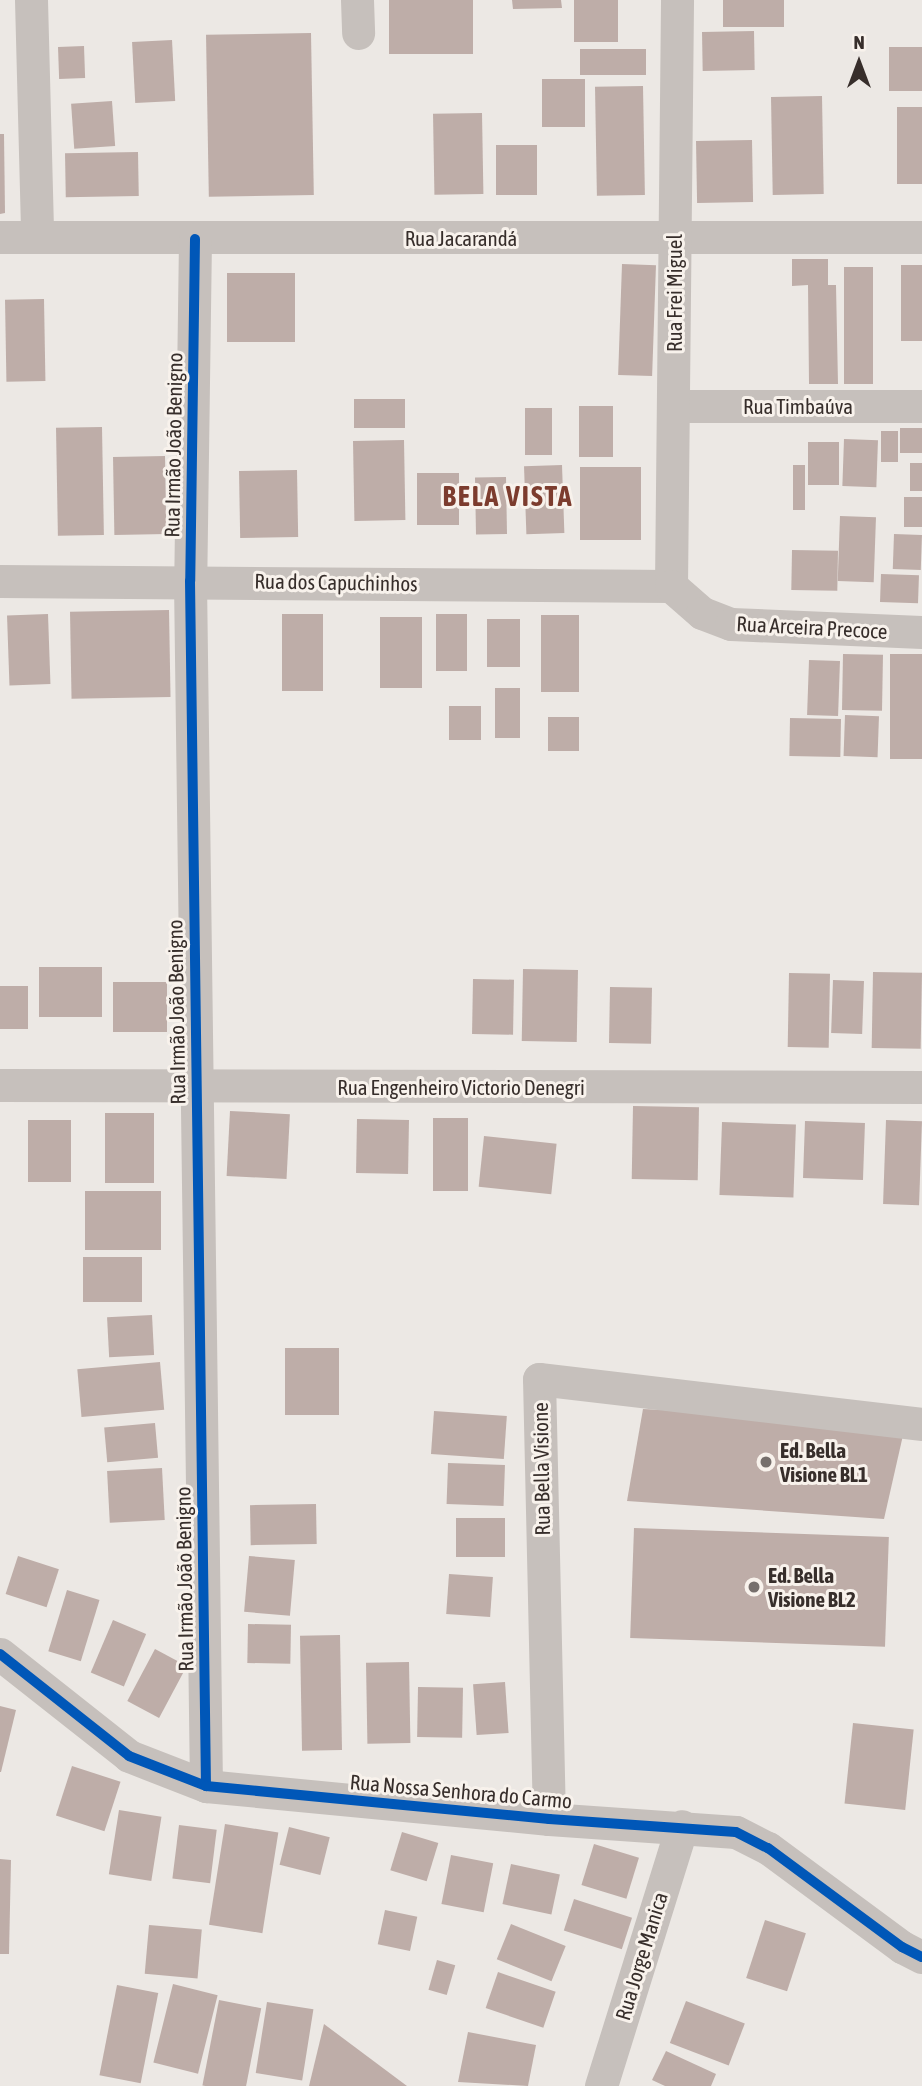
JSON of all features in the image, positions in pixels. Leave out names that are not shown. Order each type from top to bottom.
[{"type":"street","points":[[31,0],[37,237]]},
{"type":"street","points":[[357,0],[358,33]]},
{"type":"street","name":"Rua Frei Miguel","points":[[671,586],[677,0]]},
{"type":"street","name":"Rua Jacarandá","points":[[0,237],[922,237]]},
{"type":"street","name":"Rua Irmão João Benigno","points":[[195,239],[190,581],[206,1786]]},
{"type":"street","name":"Rua Timbaúva","points":[[674,406],[922,407]]},
{"type":"street","name":"Rua dos Capuchinhos","points":[[0,581],[671,586]]},
{"type":"street","name":"Rua Arceira Precoce","points":[[671,586],[702,613],[731,624],[922,632]]},
{"type":"street","name":"Rua Engenheiro Victorio Denegri","points":[[0,1086],[922,1087]]},
{"type":"street","name":"Rua Bella Visione","points":[[549,1819],[539,1379],[922,1424]]},
{"type":"street","name":"Rua Nossa Senhora do Carmo","points":[[0,1654],[129,1756],[206,1786],[549,1819],[682,1826],[736,1832],[768,1848],[902,1947],[922,1957]]},
{"type":"street","name":"Rua Jorge Manica","points":[[601,2086],[682,1826]]},
{"type":"building","points":[[389,0],[473,0],[473,54],[389,54]]},
{"type":"building","points":[[512,0],[561,0],[562,8],[513,9]]},
{"type":"building","points":[[574,0],[618,0],[618,42],[574,42]]},
{"type":"building","points":[[723,0],[784,0],[784,27],[723,27]]},
{"type":"building","points":[[754,31],[755,70],[703,71],[702,32]]},
{"type":"building","points":[[311,33],[314,195],[209,197],[206,35]]},
{"type":"building","points":[[172,40],[175,101],[135,103],[132,42]]},
{"type":"building","points":[[84,46],[85,78],[59,79],[58,47]]},
{"type":"building","points":[[889,47],[922,47],[922,91],[889,91]]},
{"type":"building","points":[[580,49],[646,49],[646,75],[580,75]]},
{"type":"building","points":[[542,79],[585,79],[585,127],[542,127]]},
{"type":"building","points":[[643,86],[645,195],[597,196],[595,87]]},
{"type":"building","points":[[822,96],[824,194],[773,195],[771,97]]},
{"type":"building","points":[[112,101],[115,146],[74,149],[71,104]]},
{"type":"building","points":[[897,107],[922,107],[922,184],[897,184]]},
{"type":"building","points":[[482,113],[483,194],[434,195],[433,114]]},
{"type":"building","points":[[0,134],[4,134],[5,213],[0,214]]},
{"type":"building","points":[[752,140],[753,202],[697,203],[696,141]]},
{"type":"building","points":[[496,145],[537,145],[537,195],[496,195]]},
{"type":"building","points":[[138,152],[139,196],[66,197],[65,153]]},
{"type":"building","points":[[792,259],[828,259],[828,285],[836,285],[838,384],[809,384],[808,285],[792,286]]},
{"type":"building","points":[[622,264],[656,265],[652,376],[618,375]]},
{"type":"building","points":[[901,265],[922,265],[922,341],[901,341]]},
{"type":"building","points":[[844,267],[873,267],[873,384],[844,384]]},
{"type":"building","points":[[227,273],[295,273],[295,342],[227,342]]},
{"type":"building","points":[[44,299],[45,381],[6,382],[5,300]]},
{"type":"building","points":[[354,399],[405,399],[405,428],[354,428]]},
{"type":"building","points":[[579,406],[613,406],[613,457],[579,457]]},
{"type":"building","points":[[525,408],[552,408],[552,455],[525,455]]},
{"type":"building","points":[[102,427],[104,535],[58,536],[56,428]]},
{"type":"building","points":[[900,428],[922,428],[922,453],[900,453]]},
{"type":"building","points":[[881,431],[898,431],[898,462],[881,462]]},
{"type":"building","points":[[844,439],[878,440],[876,487],[842,486]]},
{"type":"building","points":[[404,440],[405,520],[354,521],[353,441]]},
{"type":"building","points":[[808,442],[839,442],[839,485],[808,485]]},
{"type":"building","points":[[165,456],[166,534],[114,535],[113,457]]},
{"type":"building","points":[[910,463],[922,463],[922,491],[910,491]]},
{"type":"building","points":[[562,465],[564,533],[526,534],[524,466]]},
{"type":"building","points":[[793,465],[805,465],[805,510],[793,510]]},
{"type":"building","points":[[580,467],[641,467],[641,540],[580,540]]},
{"type":"building","points":[[297,470],[298,537],[240,538],[239,471]]},
{"type":"building","points":[[417,473],[459,473],[459,525],[417,525]]},
{"type":"building","points":[[506,477],[507,534],[476,535],[475,478]]},
{"type":"building","points":[[904,497],[922,497],[922,527],[904,527]]},
{"type":"building","points":[[840,516],[876,517],[874,582],[838,581]]},
{"type":"building","points":[[894,534],[922,535],[921,570],[893,569]]},
{"type":"building","points":[[792,550],[838,551],[837,591],[791,590]]},
{"type":"building","points":[[881,574],[919,575],[918,603],[880,602]]},
{"type":"building","points":[[169,610],[171,697],[72,699],[70,612]]},
{"type":"building","points":[[48,614],[50,684],[9,685],[7,615]]},
{"type":"building","points":[[282,614],[323,614],[323,691],[282,691]]},
{"type":"building","points":[[436,614],[467,614],[467,671],[436,671]]},
{"type":"building","points":[[541,615],[579,615],[579,692],[541,692]]},
{"type":"building","points":[[380,617],[422,617],[422,688],[380,688]]},
{"type":"building","points":[[487,619],[520,619],[520,667],[487,667]]},
{"type":"building","points":[[843,654],[883,655],[882,711],[842,710]]},
{"type":"building","points":[[890,654],[922,654],[922,759],[890,759]]},
{"type":"building","points":[[809,660],[840,661],[838,716],[807,715]]},
{"type":"building","points":[[495,688],[520,688],[520,738],[495,738]]},
{"type":"building","points":[[449,706],[481,706],[481,740],[449,740]]},
{"type":"building","points":[[845,715],[879,716],[878,757],[844,756]]},
{"type":"building","points":[[548,717],[579,717],[579,751],[548,751]]},
{"type":"building","points":[[790,718],[841,719],[840,757],[789,756]]},
{"type":"building","points":[[39,967],[102,967],[102,1017],[39,1017]]},
{"type":"building","points":[[523,969],[578,970],[577,1042],[522,1041]]},
{"type":"building","points":[[873,972],[922,973],[921,1049],[872,1048]]},
{"type":"building","points":[[789,973],[830,974],[829,1048],[788,1047]]},
{"type":"building","points":[[473,979],[514,980],[513,1035],[472,1034]]},
{"type":"building","points":[[833,980],[864,981],[862,1034],[831,1033]]},
{"type":"building","points":[[113,982],[167,982],[167,1032],[113,1032]]},
{"type":"building","points":[[0,986],[28,986],[28,1029],[0,1029]]},
{"type":"building","points":[[610,987],[652,988],[651,1044],[609,1043]]},
{"type":"building","points":[[633,1106],[699,1107],[698,1180],[632,1179]]},
{"type":"building","points":[[230,1111],[290,1114],[287,1179],[227,1176]]},
{"type":"building","points":[[105,1113],[154,1113],[154,1183],[105,1183]]},
{"type":"building","points":[[433,1118],[468,1118],[468,1191],[433,1191]]},
{"type":"building","points":[[357,1119],[409,1120],[408,1174],[356,1173]]},
{"type":"building","points":[[28,1120],[71,1120],[71,1182],[28,1182]]},
{"type":"building","points":[[886,1120],[922,1121],[919,1205],[883,1204]]},
{"type":"building","points":[[805,1121],[865,1123],[863,1180],[803,1178]]},
{"type":"building","points":[[722,1122],[796,1125],[793,1198],[719,1195]]},
{"type":"building","points":[[484,1136],[557,1144],[551,1194],[479,1187]]},
{"type":"building","points":[[85,1191],[161,1191],[161,1250],[85,1250]]},
{"type":"building","points":[[83,1257],[142,1257],[142,1302],[83,1302]]},
{"type":"building","points":[[152,1315],[154,1355],[109,1357],[107,1317]]},
{"type":"building","points":[[285,1348],[339,1348],[339,1415],[285,1415]]},
{"type":"building","points":[[160,1362],[164,1410],[81,1417],[77,1369]]},
{"type":"building","name":"Ed. Bella Visione BL1","points":[[643,1409],[906,1422],[884,1519],[627,1501]]},
{"type":"building","points":[[434,1411],[507,1416],[504,1459],[431,1454]]},
{"type":"building","points":[[155,1423],[158,1458],[107,1462],[104,1427]]},
{"type":"building","points":[[448,1463],[505,1465],[504,1506],[447,1504]]},
{"type":"building","points":[[162,1468],[165,1520],[110,1523],[107,1471]]},
{"type":"building","points":[[316,1504],[317,1544],[251,1545],[250,1505]]},
{"type":"building","points":[[456,1518],[505,1518],[505,1557],[456,1557]]},
{"type":"building","name":"Ed. Bella Visione BL2","points":[[634,1528],[889,1537],[885,1647],[630,1638]]},
{"type":"building","points":[[18,1556],[59,1569],[47,1607],[6,1594]]},
{"type":"building","points":[[249,1556],[295,1560],[290,1616],[244,1612]]},
{"type":"building","points":[[449,1574],[493,1577],[490,1617],[446,1614]]},
{"type":"building","points":[[67,1590],[100,1600],[81,1661],[48,1651]]},
{"type":"building","points":[[113,1620],[146,1634],[124,1687],[91,1672]]},
{"type":"building","points":[[248,1624],[291,1625],[290,1664],[247,1663]]},
{"type":"building","points":[[340,1635],[342,1750],[302,1751],[300,1636]]},
{"type":"building","points":[[155,1649],[187,1666],[159,1718],[127,1701]]},
{"type":"building","points":[[409,1662],[410,1743],[367,1744],[366,1663]]},
{"type":"building","points":[[505,1682],[509,1733],[477,1735],[473,1684]]},
{"type":"building","points":[[418,1687],[463,1688],[462,1738],[417,1737]]},
{"type":"building","points":[[0,1706],[16,1710],[1,1772],[0,1772]]},
{"type":"building","points":[[853,1723],[914,1729],[905,1810],[845,1804]]},
{"type":"building","points":[[72,1766],[121,1782],[104,1831],[56,1815]]},
{"type":"building","points":[[119,1810],[161,1817],[151,1881],[109,1874]]},
{"type":"building","points":[[225,1824],[278,1832],[262,1933],[209,1925]]},
{"type":"building","points":[[179,1825],[217,1830],[210,1883],[172,1879]]},
{"type":"building","points":[[289,1827],[330,1837],[320,1875],[280,1865]]},
{"type":"building","points":[[402,1832],[438,1843],[427,1881],[390,1870]]},
{"type":"building","points":[[594,1844],[639,1858],[626,1899],[581,1885]]},
{"type":"building","points":[[451,1855],[493,1863],[484,1912],[441,1904]]},
{"type":"building","points":[[0,1859],[11,1860],[9,1954],[0,1954]]},
{"type":"building","points":[[511,1864],[560,1874],[551,1914],[502,1904]]},
{"type":"building","points":[[574,1899],[632,1918],[622,1949],[564,1930]]},
{"type":"building","points":[[385,1910],[417,1917],[410,1951],[378,1944]]},
{"type":"building","points":[[765,1920],[806,1933],[787,1991],[746,1978]]},
{"type":"building","points":[[511,1924],[566,1946],[551,1981],[497,1959]]},
{"type":"building","points":[[149,1925],[202,1930],[198,1978],[145,1974]]},
{"type":"building","points":[[437,1960],[455,1965],[447,1995],[428,1990]]},
{"type":"building","points":[[498,1972],[556,1992],[543,2028],[486,2008]]},
{"type":"building","points":[[173,1984],[218,1995],[198,2074],[153,2063]]},
{"type":"building","points":[[117,1985],[158,1993],[141,2083],[99,2075]]},
{"type":"building","points":[[219,2000],[261,2008],[246,2086],[202,2085]]},
{"type":"building","points":[[686,2001],[745,2024],[729,2066],[670,2043]]},
{"type":"building","points":[[267,2002],[313,2009],[302,2080],[256,2073]]},
{"type":"building","points":[[324,2024],[407,2086],[309,2086]]},
{"type":"building","points":[[468,2032],[536,2045],[528,2086],[458,2082]]},
{"type":"building","points":[[666,2051],[716,2074],[711,2086],[665,2086],[652,2080]]},
{"type":"cycle path","points":[[195,239],[190,581],[206,1786]]},
{"type":"cycle path","points":[[0,1654],[129,1756],[206,1786],[549,1819],[736,1832],[768,1848],[902,1947],[922,1957]]},
{"type":"place","name":"Ed. Bella Visione BL1","points":[[766,1462]]},
{"type":"place","name":"Ed. Bella Visione BL2","points":[[754,1587]]},
{"type":"district","name":"BELA VISTA","points":[[508,496]]}]
